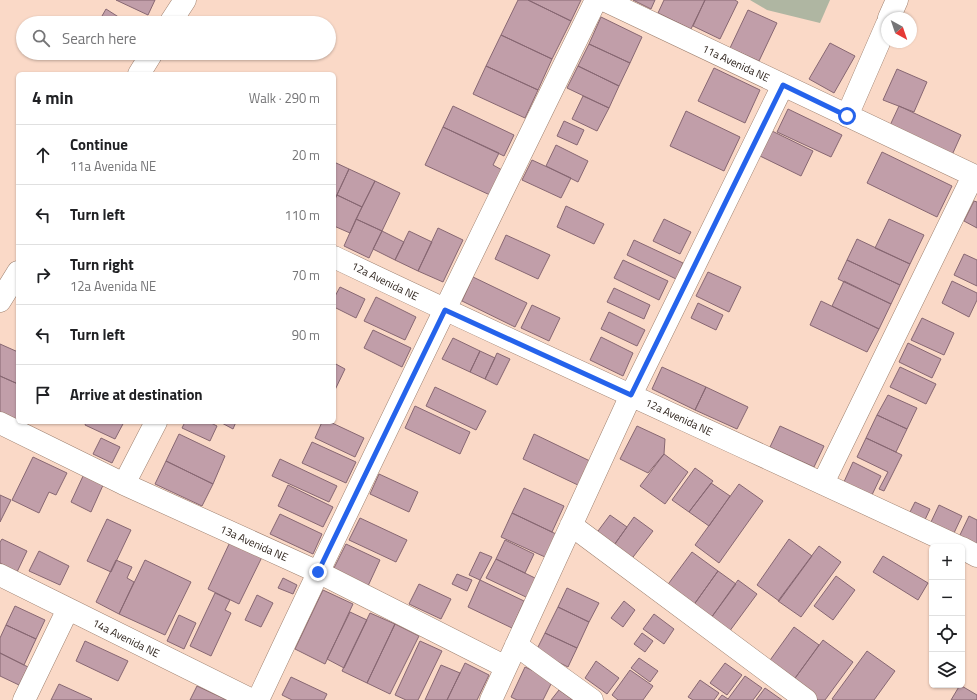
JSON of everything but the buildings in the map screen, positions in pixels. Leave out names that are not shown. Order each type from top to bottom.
[{"type":"street","points":[[175,16],[185,0]]},
{"type":"street","points":[[258,700],[318,572],[596,0]]},
{"type":"street","name":"11a Avenida NE","points":[[604,0],[975,176]]},
{"type":"street","points":[[892,12],[897,0]]},
{"type":"street","points":[[847,116],[881,38]]},
{"type":"street","points":[[140,72],[148,60]]},
{"type":"street","points":[[490,700],[631,395],[783,85]]},
{"type":"street","points":[[823,483],[975,176]]},
{"type":"street","name":"12a Avenida NE","points":[[336,258],[445,310],[953,544]]},
{"type":"street","points":[[0,302],[16,275]]},
{"type":"street","name":"13a Avenida NE","points":[[0,423],[124,484],[318,572],[506,667]]},
{"type":"street","points":[[124,484],[155,424]]},
{"type":"street","points":[[571,525],[806,700]]},
{"type":"street","points":[[965,550],[977,556]]},
{"type":"street","name":"14a Avenida NE","points":[[0,575],[252,700]]},
{"type":"street","points":[[24,700],[68,609]]},
{"type":"street","points":[[516,645],[592,700]]},
{"type":"green space","points":[[750,0],[830,0],[820,23],[767,10]]},
{"type":"route","points":[[318,572],[445,310],[631,395],[783,85],[847,116]]}]
